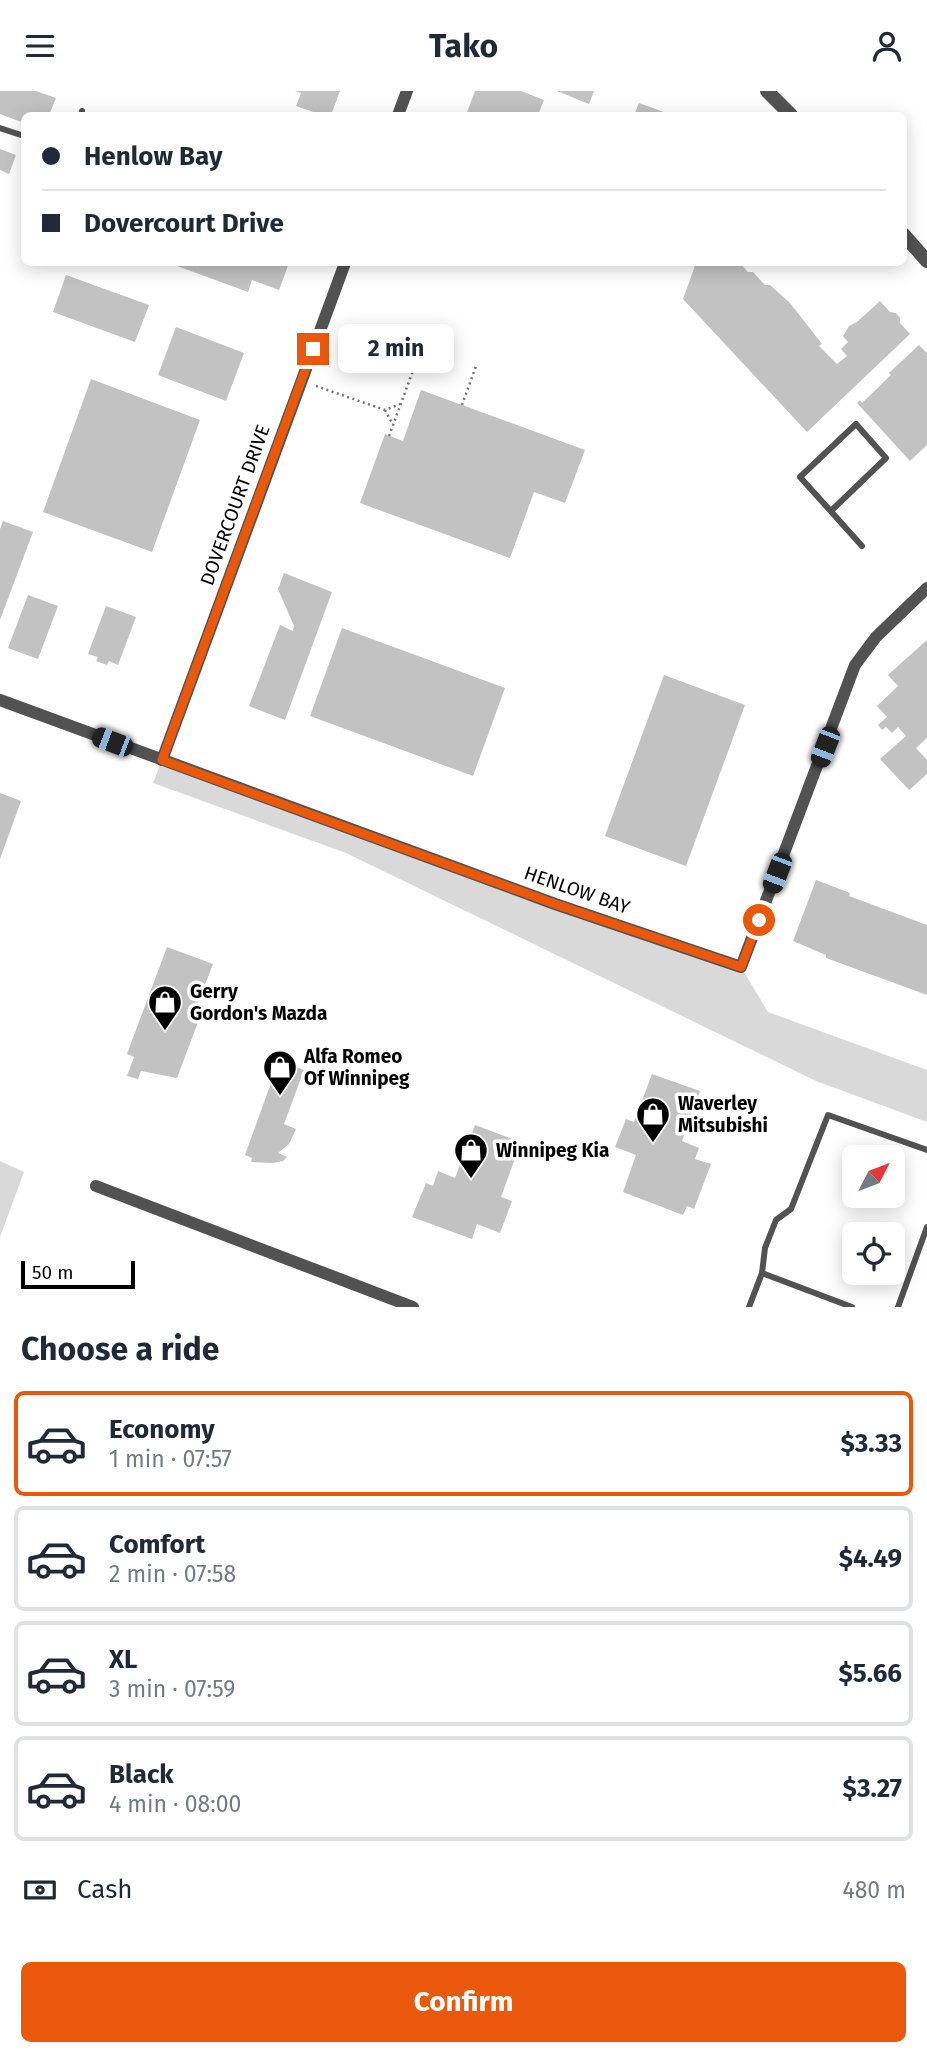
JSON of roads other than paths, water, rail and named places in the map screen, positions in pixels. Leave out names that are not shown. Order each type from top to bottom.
[{"type":"street","points":[[399,112],[407,91]]},
{"type":"street","points":[[767,91],[788,112]]},
{"type":"street","points":[[907,238],[926,259]]},
{"type":"street","name":"DOVERCOURT DRIVE","points":[[162,760],[344,266]]},
{"type":"street","name":"HENLOW BAY","points":[[0,700],[555,904],[741,967],[855,665],[876,637],[927,589]]},
{"type":"street","points":[[96,1186],[394,1304],[413,1307]]},
{"type":"lane","points":[[0,128],[21,135]]},
{"type":"lane","points":[[831,511],[887,458],[856,424],[800,477],[862,546]]},
{"type":"lane","points":[[749,1307],[762,1273],[765,1248],[776,1220],[791,1209],[828,1115],[927,1150]]},
{"type":"lane","points":[[898,1307],[927,1227]]},
{"type":"lane","points":[[762,1273],[852,1307]]},
{"type":"place","name":"Gerry Gordon's Mazda","points":[[165,1032]]},
{"type":"place","name":"Alfa Romeo Of Winnipeg","points":[[280,1097]]},
{"type":"place","name":"Waverley Mitsubishi","points":[[653,1144]]},
{"type":"place","name":"Winnipeg Kia","points":[[471,1180]]}]
